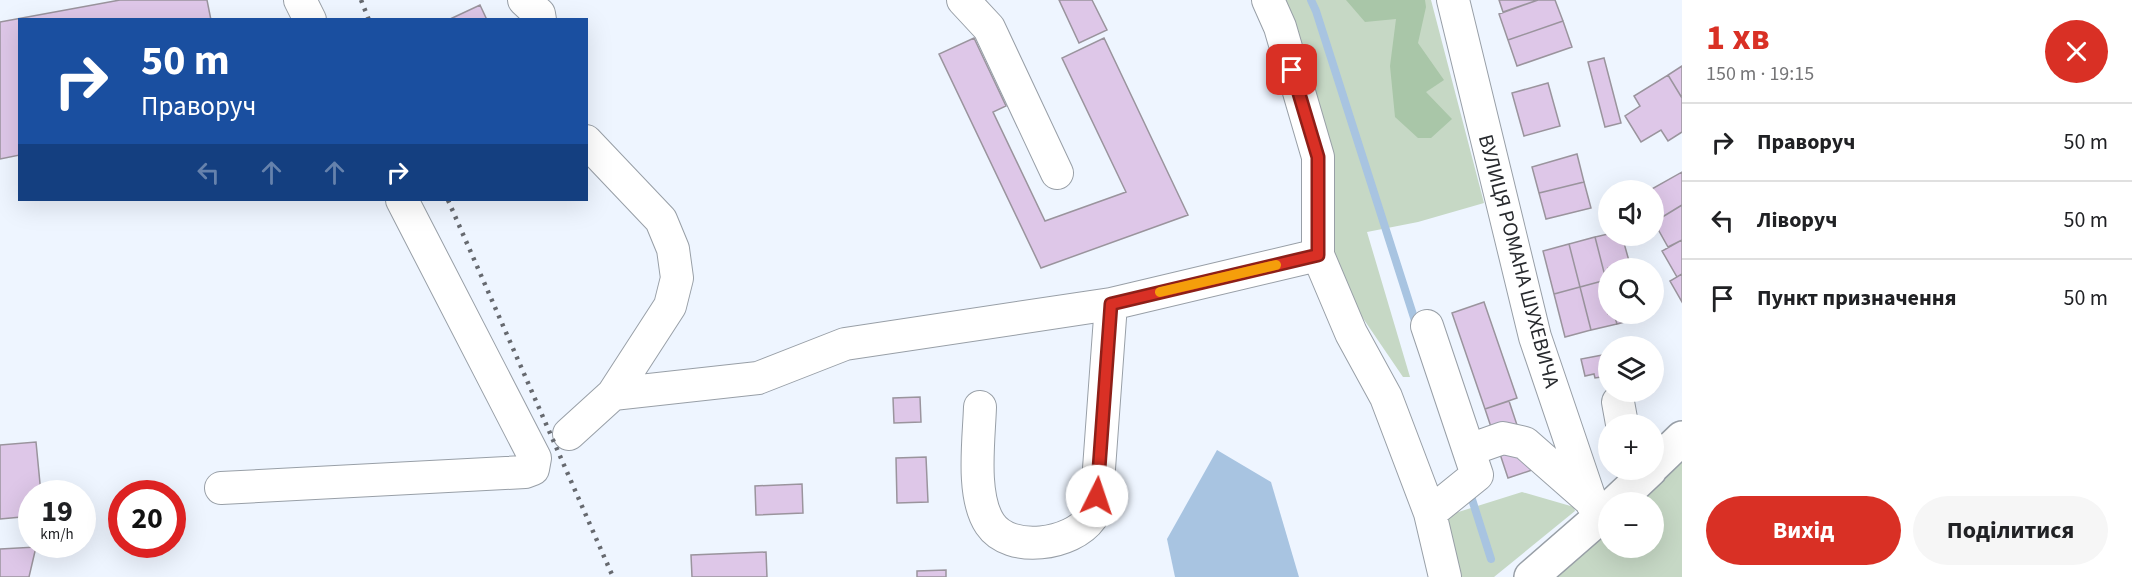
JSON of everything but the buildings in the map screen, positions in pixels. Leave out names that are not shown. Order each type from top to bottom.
[{"type":"main road","points":[[1531,577],[1682,438]]},
{"type":"street","points":[[300,0],[309,18]]},
{"type":"street","points":[[524,0],[539,14],[540,18]]},
{"type":"street","points":[[963,0],[989,28],[1057,173]]},
{"type":"street","points":[[1268,0],[1280,27],[1318,157],[1318,255],[1351,333],[1386,397],[1430,513],[1445,577]]},
{"type":"street","name":"ВУЛИЦЯ РОМАНА ШУХЕВИЧА","points":[[1453,0],[1535,337],[1623,490]]},
{"type":"street","points":[[569,434],[613,394],[670,306],[677,278],[673,249],[661,220],[588,143]]},
{"type":"street","points":[[221,488],[525,472],[533,469],[535,458],[403,201]]},
{"type":"street","points":[[613,394],[758,378],[845,344],[1111,304],[1318,255]]},
{"type":"street","points":[[980,407],[979,488],[989,523],[999,535],[1014,542],[1035,543],[1057,539],[1083,526],[1095,509],[1097,496],[1111,304]]},
{"type":"street","points":[[1427,326],[1478,475],[1430,513]]},
{"type":"street","points":[[1469,450],[1503,438],[1525,443],[1623,490]]},
{"type":"green space","points":[[1280,0],[1431,0],[1484,203],[1418,222],[1367,232],[1410,377],[1403,377],[1356,308],[1333,261]]},
{"type":"green space","points":[[1346,0],[1425,0],[1426,7],[1418,43],[1444,80],[1426,92],[1452,119],[1431,138],[1418,138],[1395,117],[1390,66],[1396,19],[1365,22]]},
{"type":"green space","points":[[1682,454],[1682,577],[1546,577],[1598,530],[1598,558],[1664,558],[1664,492],[1640,492],[1653,480],[1664,480],[1664,470]]},
{"type":"green space","points":[[1522,492],[1574,507],[1575,511],[1494,577],[1461,577],[1456,570],[1444,523],[1452,514]]},
{"type":"water","points":[[1217,450],[1271,482],[1299,577],[1175,577],[1167,539]]},
{"type":"waterway","points":[[1311,0],[1417,327]]},
{"type":"waterway","points":[[1469,490],[1491,559]]},
{"type":"railway","points":[[361,0],[368,18]]},
{"type":"railway","points":[[448,201],[613,577]]},
{"type":"slow traffic","points":[[1160,292],[1276,265]]},
{"type":"route","points":[[1097,496],[1111,304],[1318,255],[1318,157],[1292,70]]}]
